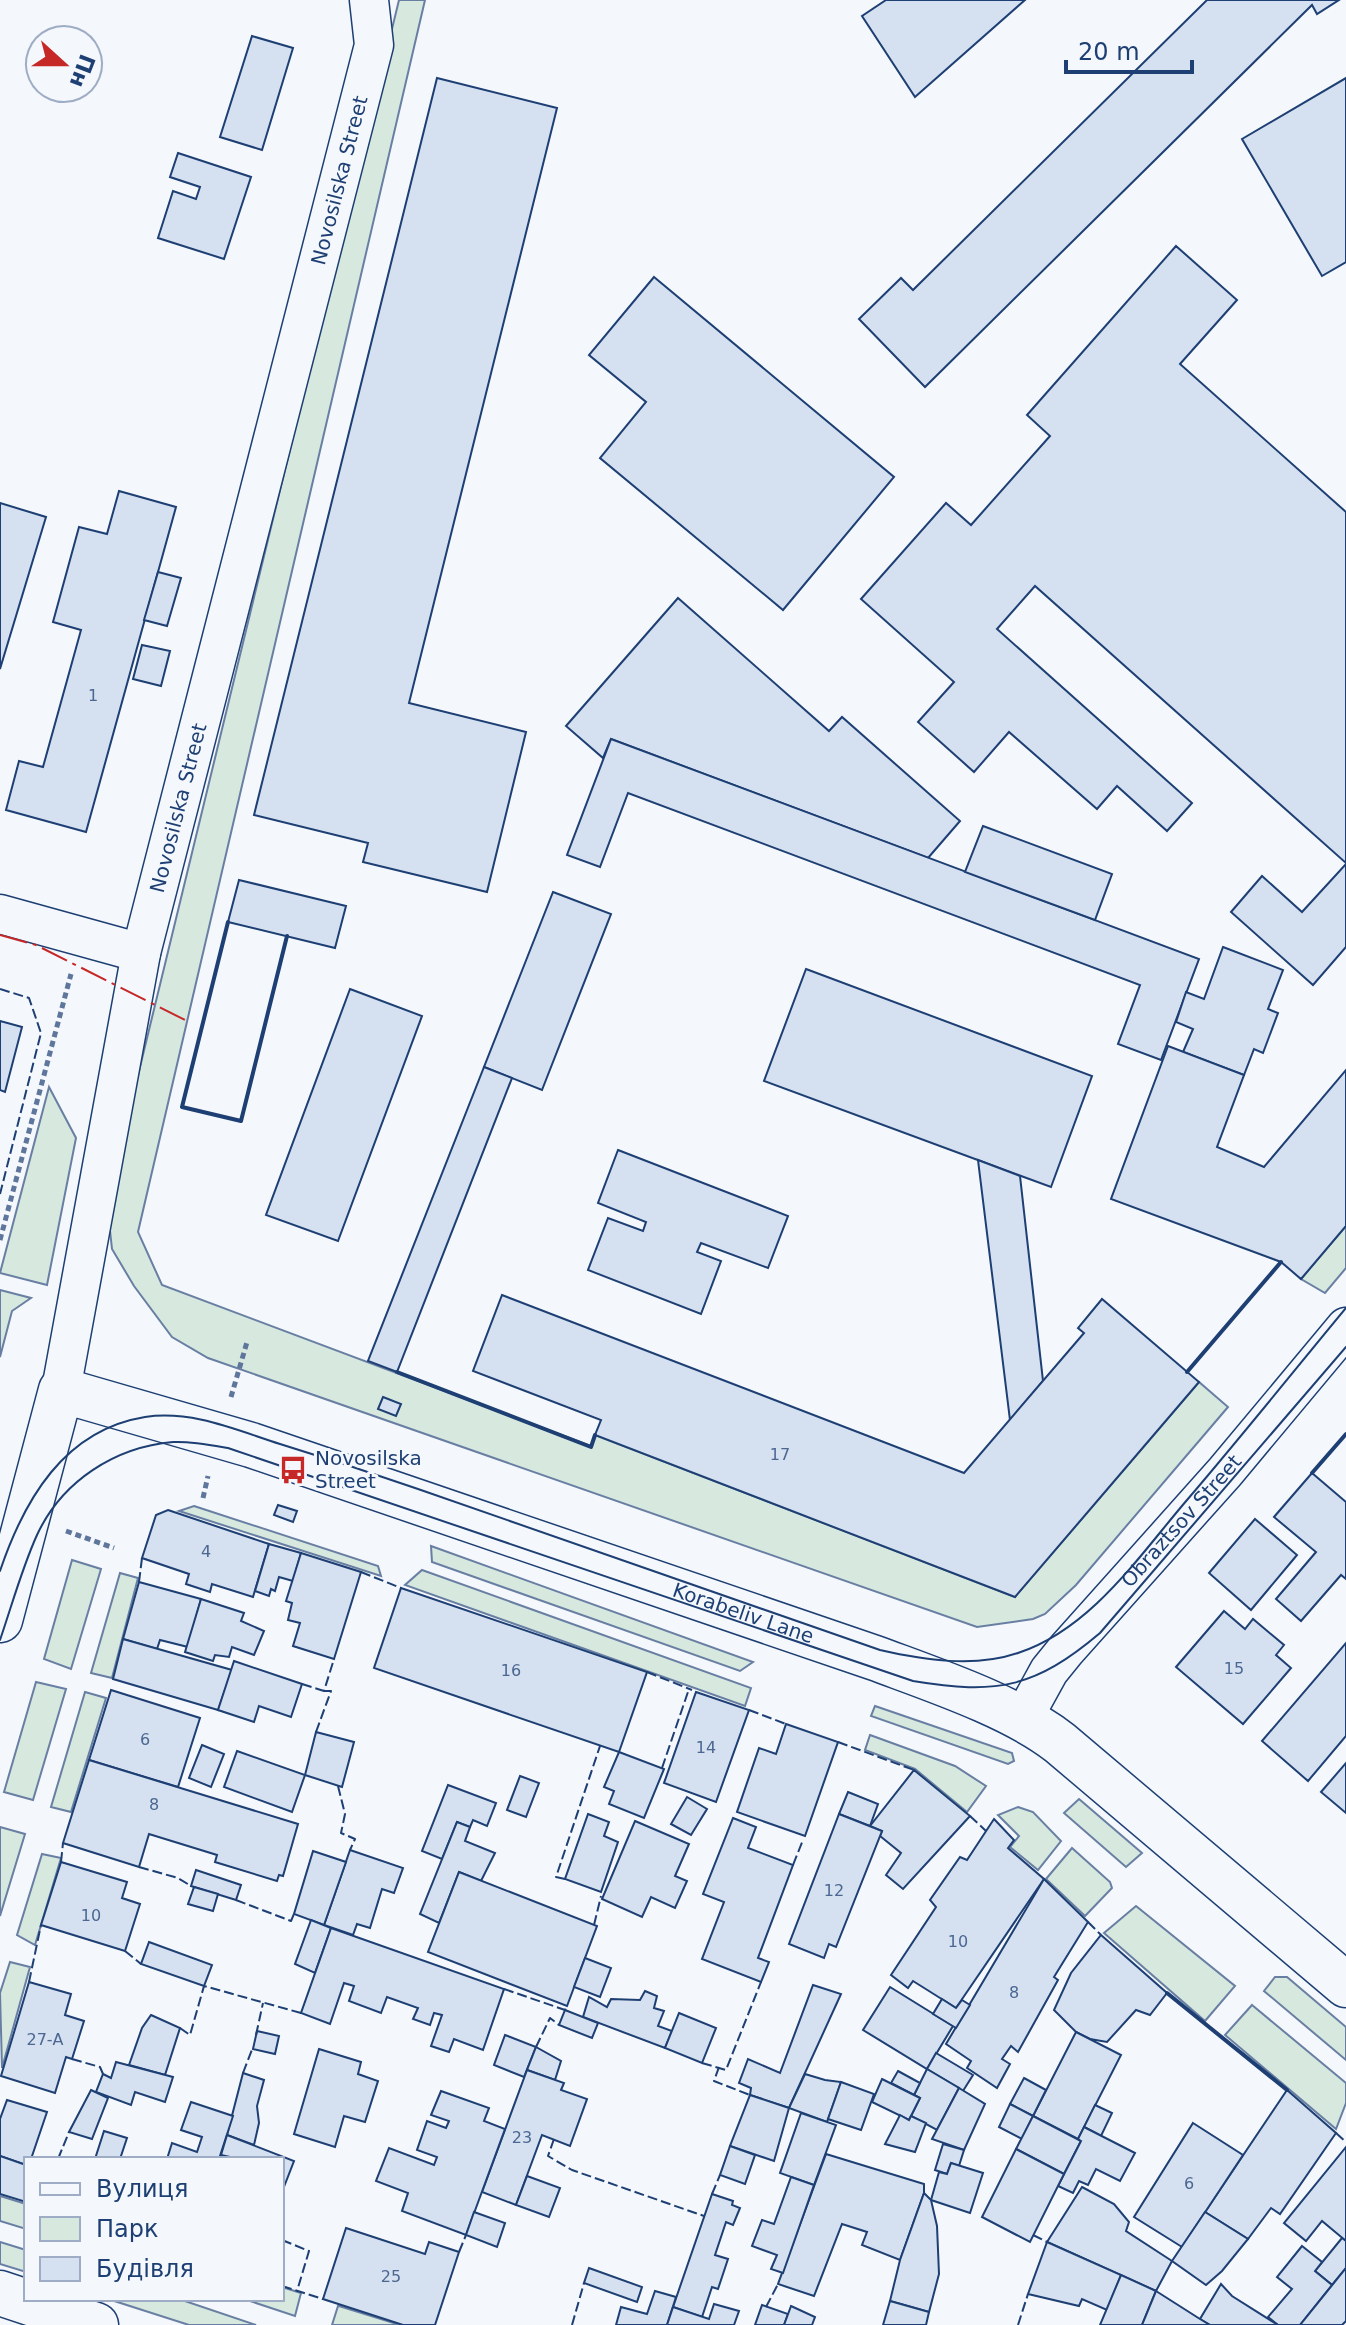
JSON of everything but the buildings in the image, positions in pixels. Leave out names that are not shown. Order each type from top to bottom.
[{"type":"street","name":"Novosilska Street","points":[[0,1620],[61,1390],[141,953],[374,45],[369,0]]},
{"type":"street","points":[[0,914],[141,953]]},
{"type":"street","name":"Obraztsov Street","points":[[1022,1720],[1058,1660],[1225,1472],[1346,1327]]},
{"type":"street","name":"Korabeliv Lane","points":[[61,1390],[251,1445],[875,1658],[954,1688],[1022,1720],[1060,1743],[1346,1985]]},
{"type":"street","points":[[0,2293],[96,2325]]},
{"type":"path","points":[[0,1240],[81,937]]},
{"type":"green space","points":[[399,0],[425,0],[138,1232],[162,1285],[591,1446],[595,1435],[1015,1597],[1199,1382],[1228,1407],[1076,1585],[1045,1614],[1033,1619],[977,1627],[208,1358],[172,1337],[134,1286],[112,1249],[107,1203]]},
{"type":"green space","points":[[49,1087],[76,1138],[47,1285],[0,1273]]},
{"type":"green space","points":[[1346,1226],[1346,1268],[1325,1293],[1301,1279]]},
{"type":"green space","points":[[0,1290],[31,1298],[12,1311],[0,1357]]},
{"type":"green space","points":[[194,1506],[378,1566],[381,1576],[179,1511]]},
{"type":"green space","points":[[431,1546],[753,1662],[740,1671],[432,1562]]},
{"type":"green space","points":[[72,1560],[101,1569],[71,1669],[44,1659]]},
{"type":"green space","points":[[422,1570],[751,1688],[745,1706],[405,1585]]},
{"type":"green space","points":[[120,1573],[138,1578],[112,1678],[91,1673]]},
{"type":"green space","points":[[36,1682],[66,1689],[33,1800],[4,1792]]},
{"type":"green space","points":[[85,1692],[106,1698],[71,1812],[51,1807]]},
{"type":"green space","points":[[875,1706],[1012,1753],[1014,1761],[1008,1764],[871,1716]]},
{"type":"green space","points":[[870,1735],[955,1766],[986,1786],[967,1812],[915,1769],[865,1750]]},
{"type":"green space","points":[[1079,1799],[1142,1853],[1126,1867],[1064,1813]]},
{"type":"green space","points":[[1018,1807],[1033,1812],[1061,1841],[1038,1870],[1010,1847],[1019,1836],[998,1815]]},
{"type":"green space","points":[[0,1827],[25,1834],[0,1916]]},
{"type":"green space","points":[[1072,1848],[1110,1882],[1112,1888],[1085,1916],[1046,1879]]},
{"type":"green space","points":[[42,1854],[61,1858],[35,1945],[17,1935]]},
{"type":"green space","points":[[1136,1906],[1235,1986],[1205,2021],[1104,1933]]},
{"type":"green space","points":[[10,1962],[30,1967],[2,2068],[0,1993]]},
{"type":"green space","points":[[1275,1977],[1287,1977],[1346,2027],[1346,2060],[1264,1991]]},
{"type":"green space","points":[[1252,2005],[1346,2083],[1346,2103],[1336,2129],[1225,2035]]},
{"type":"green space","points":[[0,2196],[24,2203],[24,2228],[0,2221]]},
{"type":"green space","points":[[0,2242],[24,2249],[24,2271],[0,2264]]},
{"type":"green space","points":[[284,2288],[301,2293],[295,2316],[250,2301],[284,2301]]},
{"type":"green space","points":[[114,2301],[185,2301],[256,2325],[189,2325]]},
{"type":"green space","points":[[339,2306],[400,2325],[332,2325]]},
{"type":"tram line","points":[[0,1571],[21,1519],[35,1494],[70,1453],[116,1424],[145,1417],[180,1416],[230,1427],[366,1471],[880,1650],[949,1661],[1001,1658],[1044,1642],[1068,1627],[1112,1588],[1346,1308]]},
{"type":"tram line","points":[[0,1640],[37,1535],[61,1498],[76,1483],[111,1459],[152,1445],[187,1442],[228,1448],[913,1681],[969,1687],[1014,1683],[1055,1666],[1100,1633],[1346,1347]]},
{"type":"fence","points":[[0,989],[29,998],[41,1033],[0,1194]]},
{"type":"fence","points":[[139,1582],[142,1558]]},
{"type":"fence","points":[[361,1572],[401,1588]]},
{"type":"fence","points":[[316,1732],[331,1691],[324,1691],[334,1659]]},
{"type":"fence","points":[[647,1672],[692,1690]]},
{"type":"fence","points":[[302,1684],[324,1691]]},
{"type":"fence","points":[[662,1768],[689,1689]]},
{"type":"fence","points":[[749,1710],[786,1724]]},
{"type":"fence","points":[[838,1742],[914,1770]]},
{"type":"fence","points":[[565,1879],[556,1877],[600,1746]]},
{"type":"fence","points":[[338,1786],[345,1814],[341,1833],[355,1839],[350,1850]]},
{"type":"fence","points":[[970,1816],[986,1831]]},
{"type":"fence","points":[[793,1865],[803,1840]]},
{"type":"fence","points":[[61,1862],[63,1843]]},
{"type":"fence","points":[[139,1867],[178,1878],[191,1886]]},
{"type":"fence","points":[[594,1925],[601,1896]]},
{"type":"fence","points":[[236,1900],[291,1921],[294,1914]]},
{"type":"fence","points":[[1088,1922],[1101,1935]]},
{"type":"fence","points":[[29,1982],[41,1925]]},
{"type":"fence","points":[[125,1951],[141,1964]]},
{"type":"fence","points":[[702,2063],[726,2070],[761,1982]]},
{"type":"fence","points":[[180,2028],[190,2035],[204,1986],[301,2013]]},
{"type":"fence","points":[[504,1989],[565,2010],[567,2006]]},
{"type":"fence","points":[[256,2035],[263,2003]]},
{"type":"fence","points":[[536,2047],[550,2018],[559,2025]]},
{"type":"fence","points":[[243,2073],[253,2047]]},
{"type":"fence","points":[[72,2059],[100,2067],[103,2074]]},
{"type":"fence","points":[[719,2067],[714,2081],[750,2095]]},
{"type":"fence","points":[[59,2157],[69,2132]]},
{"type":"fence","points":[[1336,2133],[1346,2142]]},
{"type":"fence","points":[[554,2139],[548,2156],[572,2170],[704,2216]]},
{"type":"fence","points":[[712,2194],[720,2175]]},
{"type":"fence","points":[[459,2252],[466,2235]]},
{"type":"fence","points":[[1033,2235],[1047,2242]]},
{"type":"fence","points":[[284,2241],[309,2251],[297,2291]]},
{"type":"fence","points":[[572,2325],[584,2283]]},
{"type":"fence","points":[[766,2307],[778,2284]]},
{"type":"fence","points":[[284,2287],[323,2299]]},
{"type":"fence","points":[[1018,2325],[1028,2294]]},
{"type":"wall","points":[[228,922],[182,1107],[241,1121],[287,936]]},
{"type":"wall","points":[[1187,1372],[1281,1262]]},
{"type":"wall","points":[[397,1372],[591,1447],[595,1435]]},
{"type":"wall","points":[[1312,1473],[1346,1434]]},
{"type":"wall","points":[[1167,1993],[1287,2090]]},
{"type":"power","points":[[0,935],[36,945],[187,1021]]},
{"type":"place","name":"Novosilska Street","points":[[293,1470]]}]
